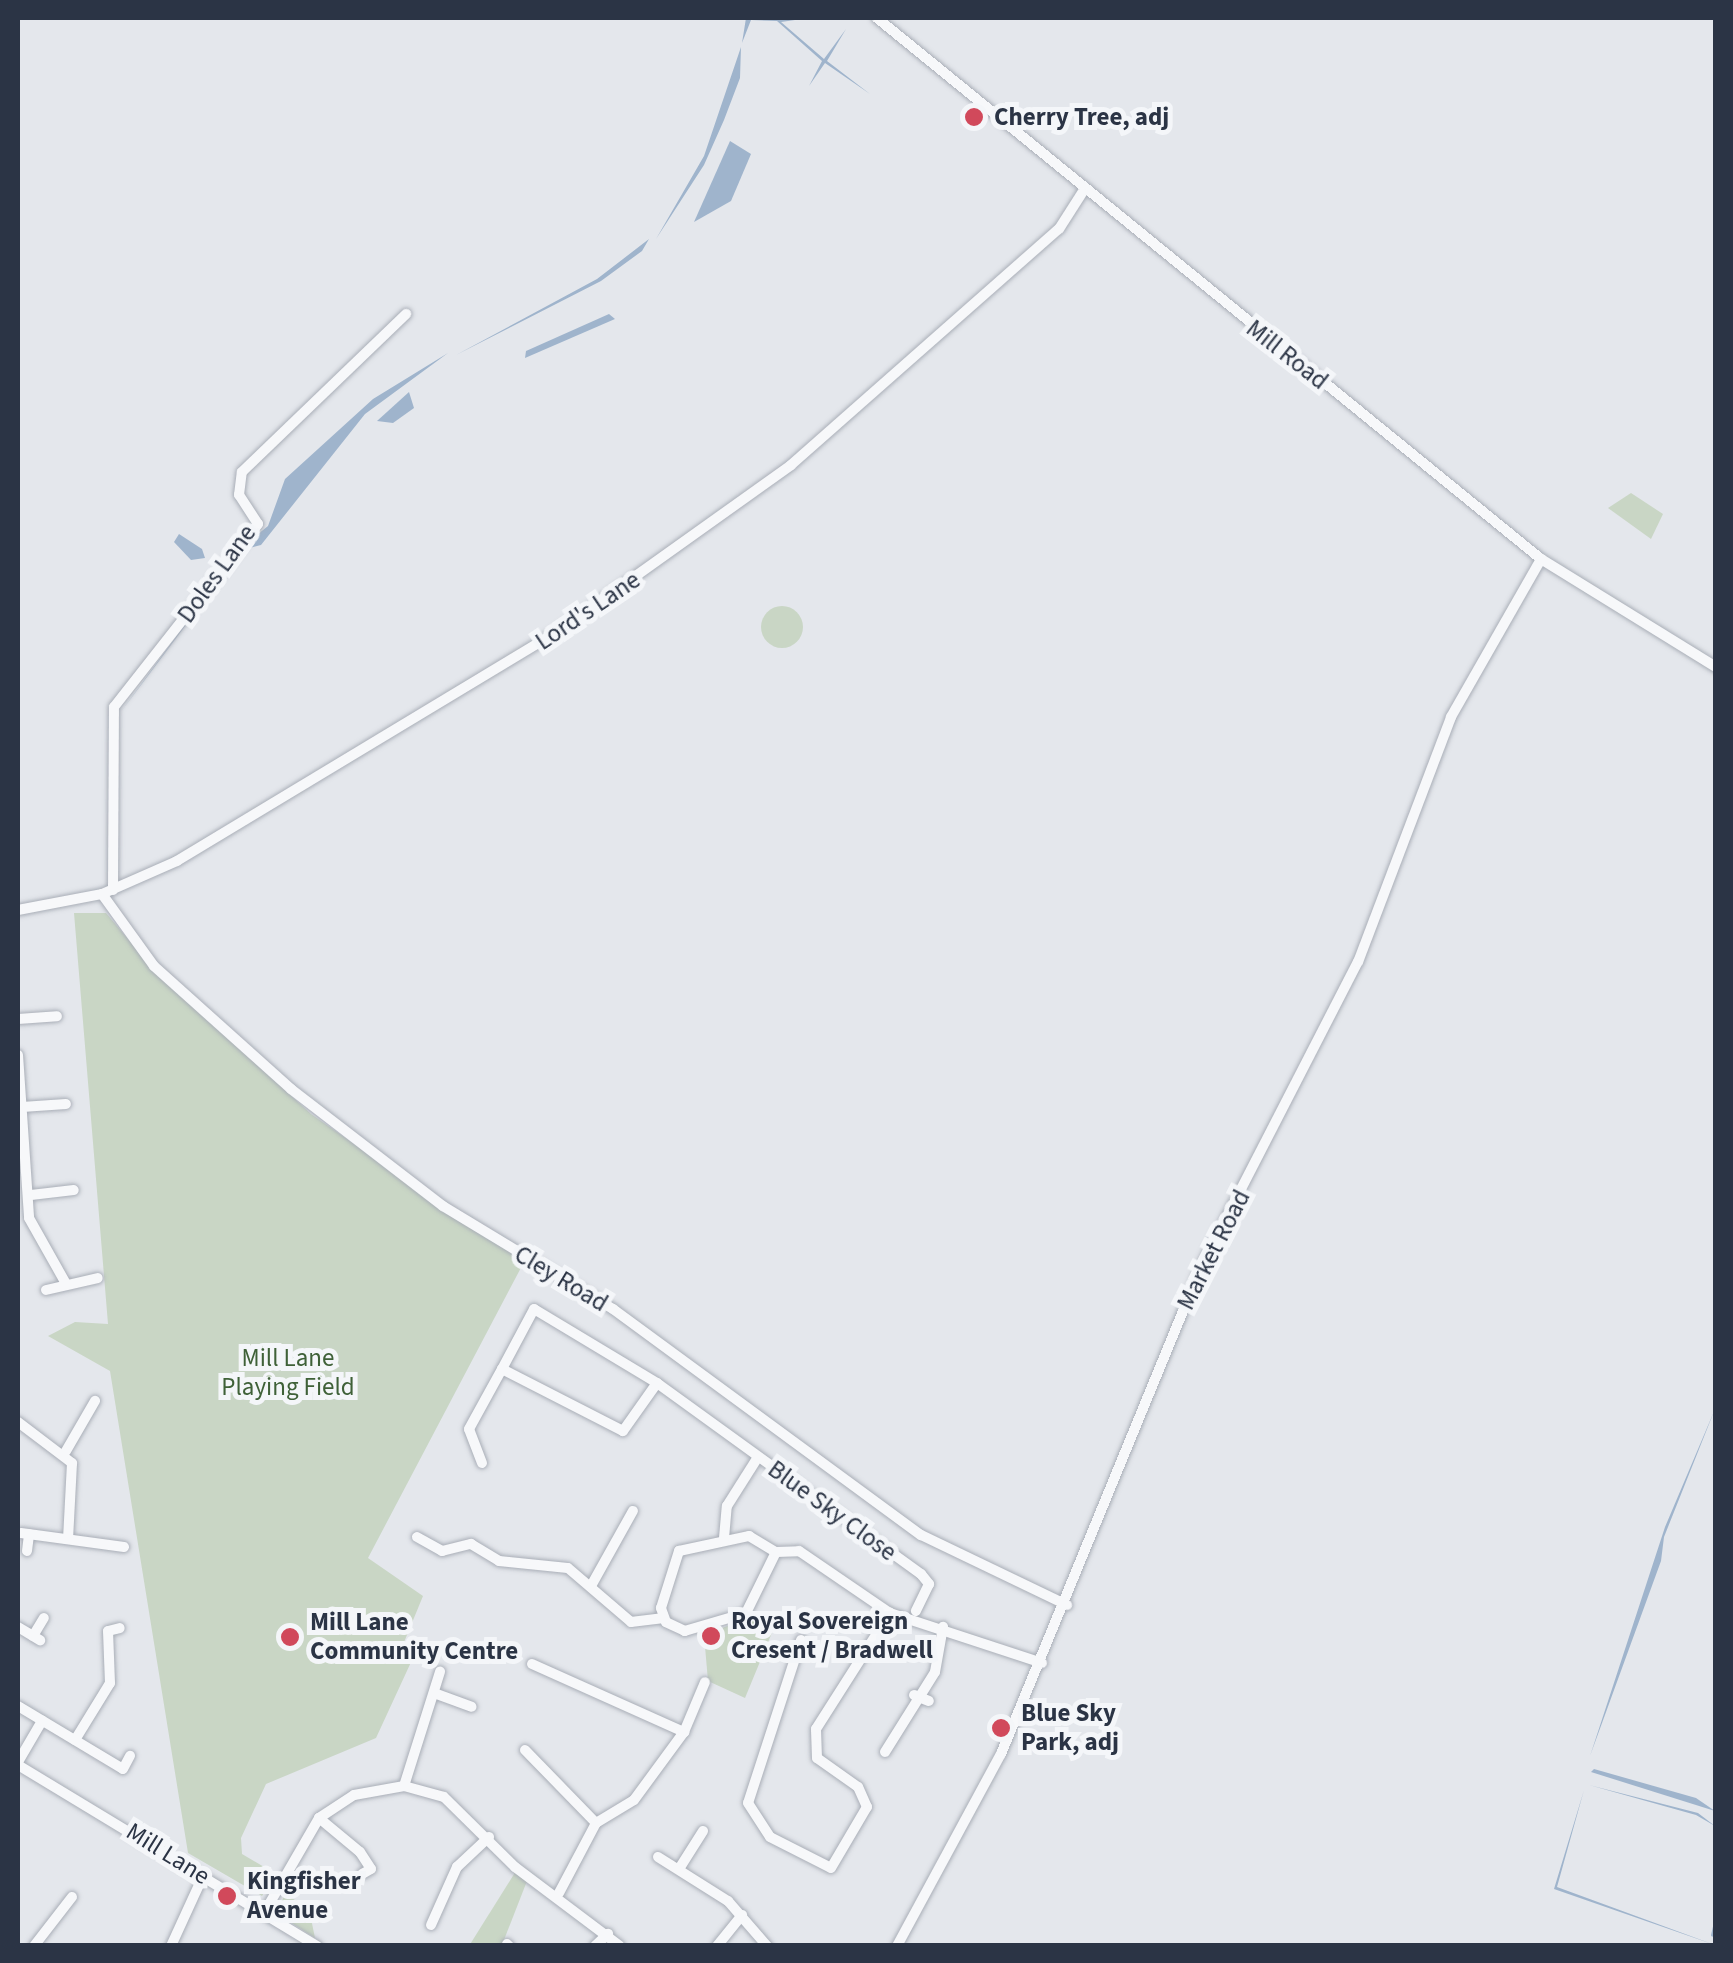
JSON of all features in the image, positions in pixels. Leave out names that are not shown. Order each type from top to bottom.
[{"type":"street","name":"Mill Road","points":[[877,18],[1082,192],[1541,559],[1716,668]]},
{"type":"street","name":"Lord's Lane","points":[[18,910],[107,892],[481,683],[607,598],[791,465],[1059,230],[1082,192]]},
{"type":"street","name":"Doles Lane","points":[[107,892],[114,707],[258,524],[239,495],[242,472],[406,314]]},
{"type":"street","name":"Market Road","points":[[897,1946],[1068,1605],[1202,1265],[1358,962],[1451,717],[1541,559]]},
{"type":"street","name":"Cley Road","points":[[107,892],[154,966],[292,1089],[443,1206],[613,1309],[922,1535],[1068,1605]]},
{"type":"street","points":[[18,1019],[57,1016]]},
{"type":"street","points":[[18,1054],[21,1137],[31,1194],[29,1218],[65,1282]]},
{"type":"street","points":[[22,1108],[66,1104]]},
{"type":"street","points":[[31,1194],[74,1190]]},
{"type":"street","points":[[18,1226],[29,1218]]},
{"type":"street","points":[[46,1290],[65,1282],[98,1278]]},
{"type":"street","name":"Blue Sky Close","points":[[502,1370],[534,1309],[657,1382],[928,1579],[916,1611]]},
{"type":"street","points":[[468,1429],[502,1370],[623,1431],[657,1382]]},
{"type":"street","points":[[66,1451],[95,1401]]},
{"type":"street","points":[[454,1421],[468,1429],[482,1463]]},
{"type":"street","points":[[18,1422],[66,1451],[74,1472],[68,1539]]},
{"type":"street","name":"Blue Sky Close","points":[[724,1538],[727,1506],[758,1457]]},
{"type":"street","points":[[590,1586],[633,1512]]},
{"type":"street","points":[[27,1552],[25,1534],[124,1546]]},
{"type":"street","points":[[416,1537],[429,1545],[471,1544],[499,1561],[568,1568],[631,1622],[662,1618],[686,1631],[746,1613],[776,1552]]},
{"type":"street","points":[[662,1618],[679,1552],[724,1538],[757,1538],[776,1552],[799,1551],[890,1613],[1042,1662]]},
{"type":"street","points":[[420,1559],[429,1545]]},
{"type":"street","points":[[801,1640],[748,1803],[770,1836],[831,1868],[867,1807],[858,1787],[818,1758],[816,1729],[890,1613]]},
{"type":"street","points":[[18,1627],[36,1638],[44,1618]]},
{"type":"street","points":[[885,1752],[914,1695],[935,1672],[943,1627]]},
{"type":"street","points":[[75,1740],[110,1683],[110,1628]]},
{"type":"street","points":[[532,1664],[684,1732]]},
{"type":"street","points":[[404,1786],[440,1672]]},
{"type":"street","points":[[558,1894],[596,1823],[623,1811],[650,1768],[684,1732],[705,1682]]},
{"type":"street","points":[[434,1692],[472,1707]]},
{"type":"street","points":[[914,1695],[929,1701]]},
{"type":"street","points":[[18,1706],[122,1769],[130,1756]]},
{"type":"street","points":[[18,1763],[42,1721]]},
{"type":"street","points":[[525,1750],[596,1823]]},
{"type":"street","name":"Mill Lane","points":[[18,1763],[313,1944]]},
{"type":"street","points":[[264,1913],[318,1818],[354,1795],[404,1786],[444,1797],[620,1946]]},
{"type":"street","points":[[318,1818],[371,1869]]},
{"type":"street","points":[[679,1869],[703,1831]]},
{"type":"street","points":[[431,1925],[456,1867],[489,1837]]},
{"type":"street","points":[[658,1857],[742,1914],[767,1946]]},
{"type":"street","points":[[170,1946],[203,1876]]},
{"type":"street","points":[[34,1946],[72,1897]]},
{"type":"street","points":[[718,1946],[742,1914]]},
{"type":"street","points":[[595,1946],[608,1934]]},
{"type":"green space","points":[[1631,493],[1663,514],[1651,539],[1608,508]]},
{"type":"green space","points":[[782,606],[797,612],[803,627],[797,642],[782,648],[767,642],[761,627],[767,612]]},
{"type":"green space","name":"Mill Lane Playing Field","points":[[74,913],[106,913],[155,971],[311,1114],[524,1262],[368,1558],[423,1596],[400,1652],[412,1660],[376,1738],[266,1784],[241,1838],[242,1854],[276,1874],[262,1896],[188,1853],[110,1371],[48,1336],[75,1322],[108,1324]]},
{"type":"green space","points":[[756,1615],[776,1623],[745,1698],[708,1681],[704,1635]]},
{"type":"green space","points":[[516,1871],[527,1881],[502,1945],[469,1946]]},
{"type":"green space","points":[[284,1893],[309,1909],[315,1938],[279,1915]]},
{"type":"water","points":[[746,18],[809,18],[781,22],[824,59],[846,29],[827,61],[870,94],[825,63],[809,86],[822,61],[777,21],[751,20],[742,43]]},
{"type":"water","points":[[741,47],[740,78],[724,120],[704,165],[656,239],[704,156]]},
{"type":"water","points":[[730,141],[751,154],[731,201],[694,222]]},
{"type":"water","points":[[649,239],[642,251],[601,281],[456,355],[597,279]]},
{"type":"water","points":[[609,314],[615,319],[525,358],[526,351]]},
{"type":"water","points":[[448,353],[365,414],[261,545],[242,550],[120,713],[242,547],[268,526],[285,479],[373,399]]},
{"type":"water","points":[[409,392],[414,408],[393,423],[377,421]]},
{"type":"water","points":[[179,534],[202,549],[205,558],[191,560],[174,542]]},
{"type":"water","points":[[1715,1409],[1664,1537],[1661,1561],[1590,1756],[1665,1527]]},
{"type":"water","points":[[1594,1769],[1696,1798],[1715,1811],[1591,1772]]},
{"type":"water","points":[[1589,1785],[1698,1813],[1715,1826],[1696,1815]]},
{"type":"water","points":[[1584,1790],[1557,1887],[1715,1945],[1554,1889]]},
{"type":"waterway","points":[[1712,1935],[1716,1917]]},
{"type":"place","name":"Cherry Tree, adj","points":[[974,117]]},
{"type":"place","name":"Royal Sovereign Cresent / Bradwell","points":[[711,1636]]},
{"type":"place","name":"Mill Lane Community Centre","points":[[290,1637]]},
{"type":"place","name":"Blue Sky Park, adj","points":[[1001,1728]]},
{"type":"place","name":"Kingfisher Avenue","points":[[227,1896]]}]
